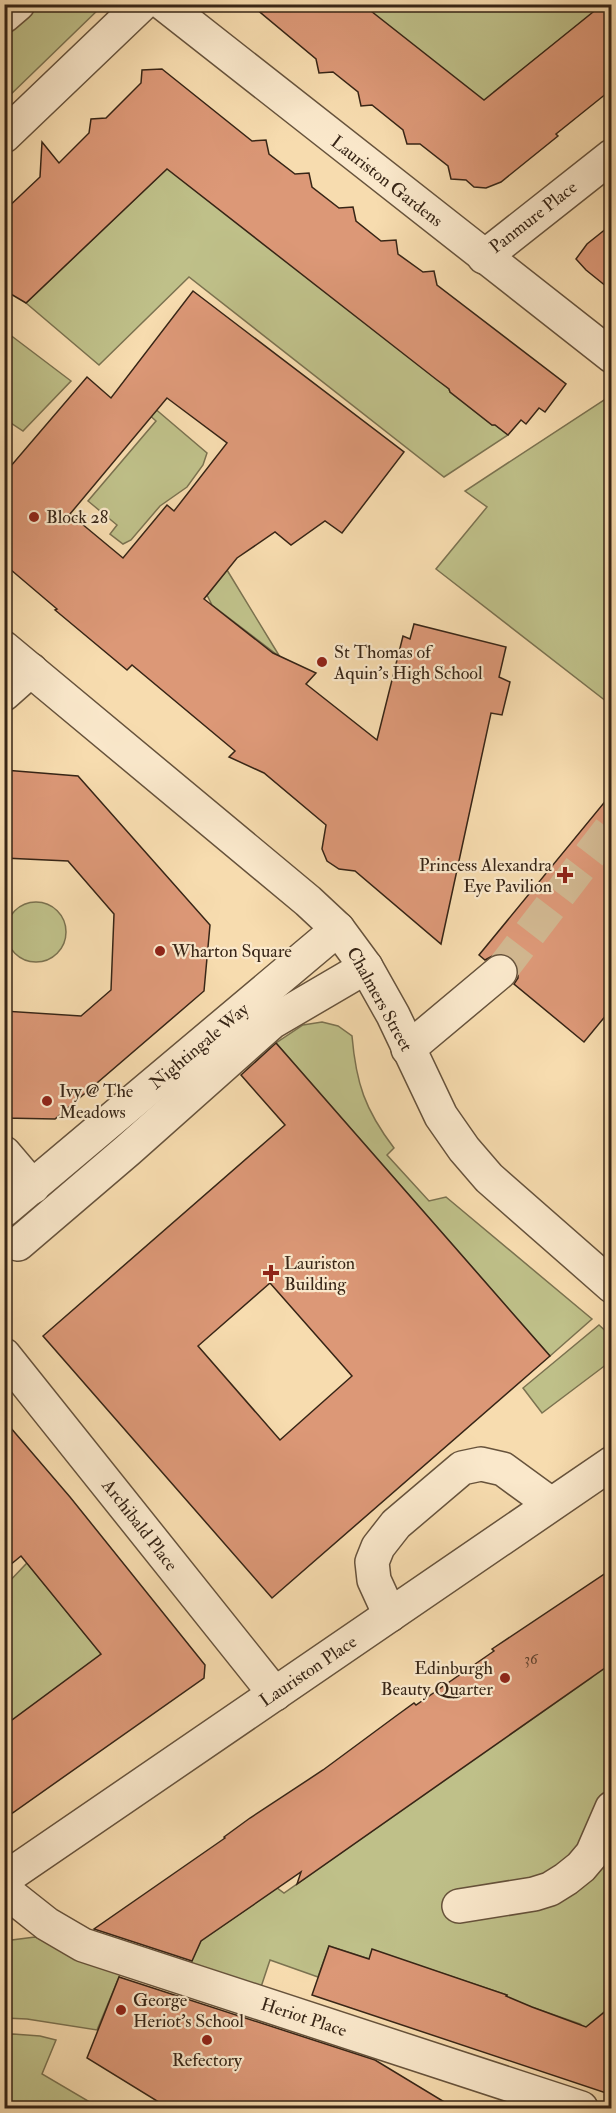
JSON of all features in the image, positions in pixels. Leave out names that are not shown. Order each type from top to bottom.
[{"type":"street","points":[[4,16],[18,4]]},
{"type":"street","points":[[4,136],[142,4]]},
{"type":"street","name":"Lauriston Gardens","points":[[165,4],[612,356]]},
{"type":"street","name":"Panmure Place","points":[[484,257],[612,156]]},
{"type":"street","name":"Chalmers Street","points":[[4,648],[308,900],[338,929],[366,967],[393,1015],[441,1116],[483,1170],[612,1286]]},
{"type":"street","points":[[4,694],[31,670]]},
{"type":"street","name":"Nightingale Way","points":[[4,1210],[338,929]]},
{"type":"street","points":[[18,1244],[272,1022],[366,967]]},
{"type":"street","points":[[408,1049],[500,972]]},
{"type":"street","points":[[4,1153],[33,1187]]},
{"type":"street","name":"Archibald Place","points":[[4,1355],[274,1694]]},
{"type":"street","name":"Lauriston Place","points":[[4,1879],[612,1463]]},
{"type":"street","points":[[390,1615],[374,1580],[372,1562],[378,1547],[396,1524],[462,1468],[481,1464],[503,1469],[551,1504]]},
{"type":"street","points":[[459,1906],[534,1894],[566,1879],[592,1854],[612,1808]]},
{"type":"street","name":"Heriot Place","points":[[4,1890],[46,1924],[83,1946],[548,2103],[582,2109]]},
{"type":"green space","points":[[5,5],[103,5],[5,100]]},
{"type":"green space","points":[[362,5],[603,5],[494,92],[494,96],[485,109]]},
{"type":"green space","points":[[175,161],[450,392],[508,435],[444,477],[189,277],[99,365],[26,303]]},
{"type":"green space","points":[[5,331],[71,381],[23,431],[5,419]]},
{"type":"green space","points":[[133,390],[207,453],[203,465],[187,487],[160,506],[131,540],[123,544],[110,534],[117,525],[88,501],[156,421],[125,393]]},
{"type":"green space","points":[[610,396],[612,397],[611,705],[436,569],[487,507],[465,491]]},
{"type":"green space","points":[[227,570],[280,657],[212,605],[207,595]]},
{"type":"green space","points":[[36,902],[57,911],[66,932],[57,953],[36,962],[15,953],[6,932],[15,911]]},
{"type":"green space","points":[[322,1022],[338,1026],[352,1036],[359,1082],[369,1108],[394,1148],[387,1155],[429,1201],[446,1197],[592,1319],[550,1356],[276,1043],[303,1025]]},
{"type":"green space","points":[[599,1325],[611,1336],[611,1361],[542,1413],[523,1388]]},
{"type":"green space","points":[[27,1563],[110,1665],[4,1726],[4,1587]]},
{"type":"green space","points":[[611,1653],[611,2006],[585,2028],[580,2024],[506,1998],[507,1995],[390,1956],[369,1959],[329,1946],[318,1977],[270,1960],[259,1993],[188,1968],[201,1941],[277,1888],[284,1893],[591,1678]]},
{"type":"green space","points":[[35,1937],[122,1970],[97,2030],[27,2019],[5,2018],[4,1941]]},
{"type":"green space","points":[[5,2035],[56,2040],[42,2074],[100,2108],[5,2108]]},
{"type":"building","points":[[250,4],[362,4],[484,100],[603,4],[612,4],[612,89],[501,182],[486,188],[474,187],[466,180],[451,179],[448,166],[420,144],[407,144],[403,130],[372,105],[361,106],[358,92],[333,72],[319,73],[316,59]]},
{"type":"building","points":[[162,69],[252,141],[266,140],[269,154],[295,174],[309,173],[312,187],[339,208],[353,207],[356,221],[381,241],[396,240],[398,254],[423,272],[434,271],[437,285],[566,384],[545,412],[539,408],[526,424],[521,420],[508,435],[492,425],[167,169],[26,303],[4,290],[4,211],[40,177],[42,142],[59,163],[89,133],[91,119],[106,118],[141,83],[142,70]]},
{"type":"building","points":[[612,224],[612,291],[576,259],[587,244]]},
{"type":"building","points":[[193,291],[404,452],[342,533],[325,521],[291,545],[275,532],[237,558],[204,599],[273,653],[316,673],[306,684],[377,740],[403,636],[410,639],[414,624],[506,647],[499,677],[510,682],[502,715],[491,713],[441,944],[355,871],[339,869],[327,861],[322,849],[326,825],[264,773],[229,757],[235,751],[132,665],[127,670],[4,564],[4,474],[87,377],[111,398]],"holes":[[[167,398],[227,443],[174,511],[167,505],[123,558],[70,514]]]},
{"type":"building","name":"Wharton Square","points":[[4,770],[78,776],[210,925],[204,991],[55,1119],[4,1118],[4,1011],[81,1016],[111,990],[114,914],[68,861],[4,858]]},
{"type":"building","points":[[612,793],[612,1008],[584,1042],[514,984],[518,978],[518,969],[514,960],[506,954],[496,954],[485,960],[479,955]]},
{"type":"building","name":"Lauriston Building","points":[[276,1043],[550,1356],[272,1598],[43,1336],[285,1125],[241,1075]],"holes":[[[270,1283],[352,1376],[280,1440],[198,1346]]]},
{"type":"building","points":[[4,1420],[70,1497],[205,1665],[204,1678],[4,1819],[4,1726],[101,1654],[21,1556],[4,1570]]},
{"type":"building","points":[[612,1569],[612,1663],[297,1884],[301,1872],[201,1941],[192,1961],[94,1929],[225,1838],[250,1818],[323,1770],[414,1703],[416,1705],[494,1651],[492,1649]]},
{"type":"building","points":[[329,1946],[369,1959],[372,1949],[507,1995],[586,2027],[612,2006],[612,2095],[312,1995]]},
{"type":"building","name":"Refectory","points":[[119,1977],[375,2060],[456,2109],[170,2109],[87,2058]]},
{"type":"tunnel","points":[[500,972],[612,826]]},
{"type":"place","name":"Block 28","points":[[34,517]]},
{"type":"place","name":"St Thomas of Aquin's High School","points":[[322,662]]},
{"type":"place","name":"Princess Alexandra Eye Pavilion","points":[[565,875]]},
{"type":"place","name":"Wharton Square","points":[[160,951]]},
{"type":"place","name":"Ivy @ The Meadows","points":[[47,1101]]},
{"type":"place","name":"Lauriston Building","points":[[271,1273]]},
{"type":"place","name":"Edinburgh Beauty Quarter","points":[[505,1678]]},
{"type":"place","name":"George Heriot's School","points":[[121,2010]]},
{"type":"place","name":"Refectory","points":[[207,2040]]}]
